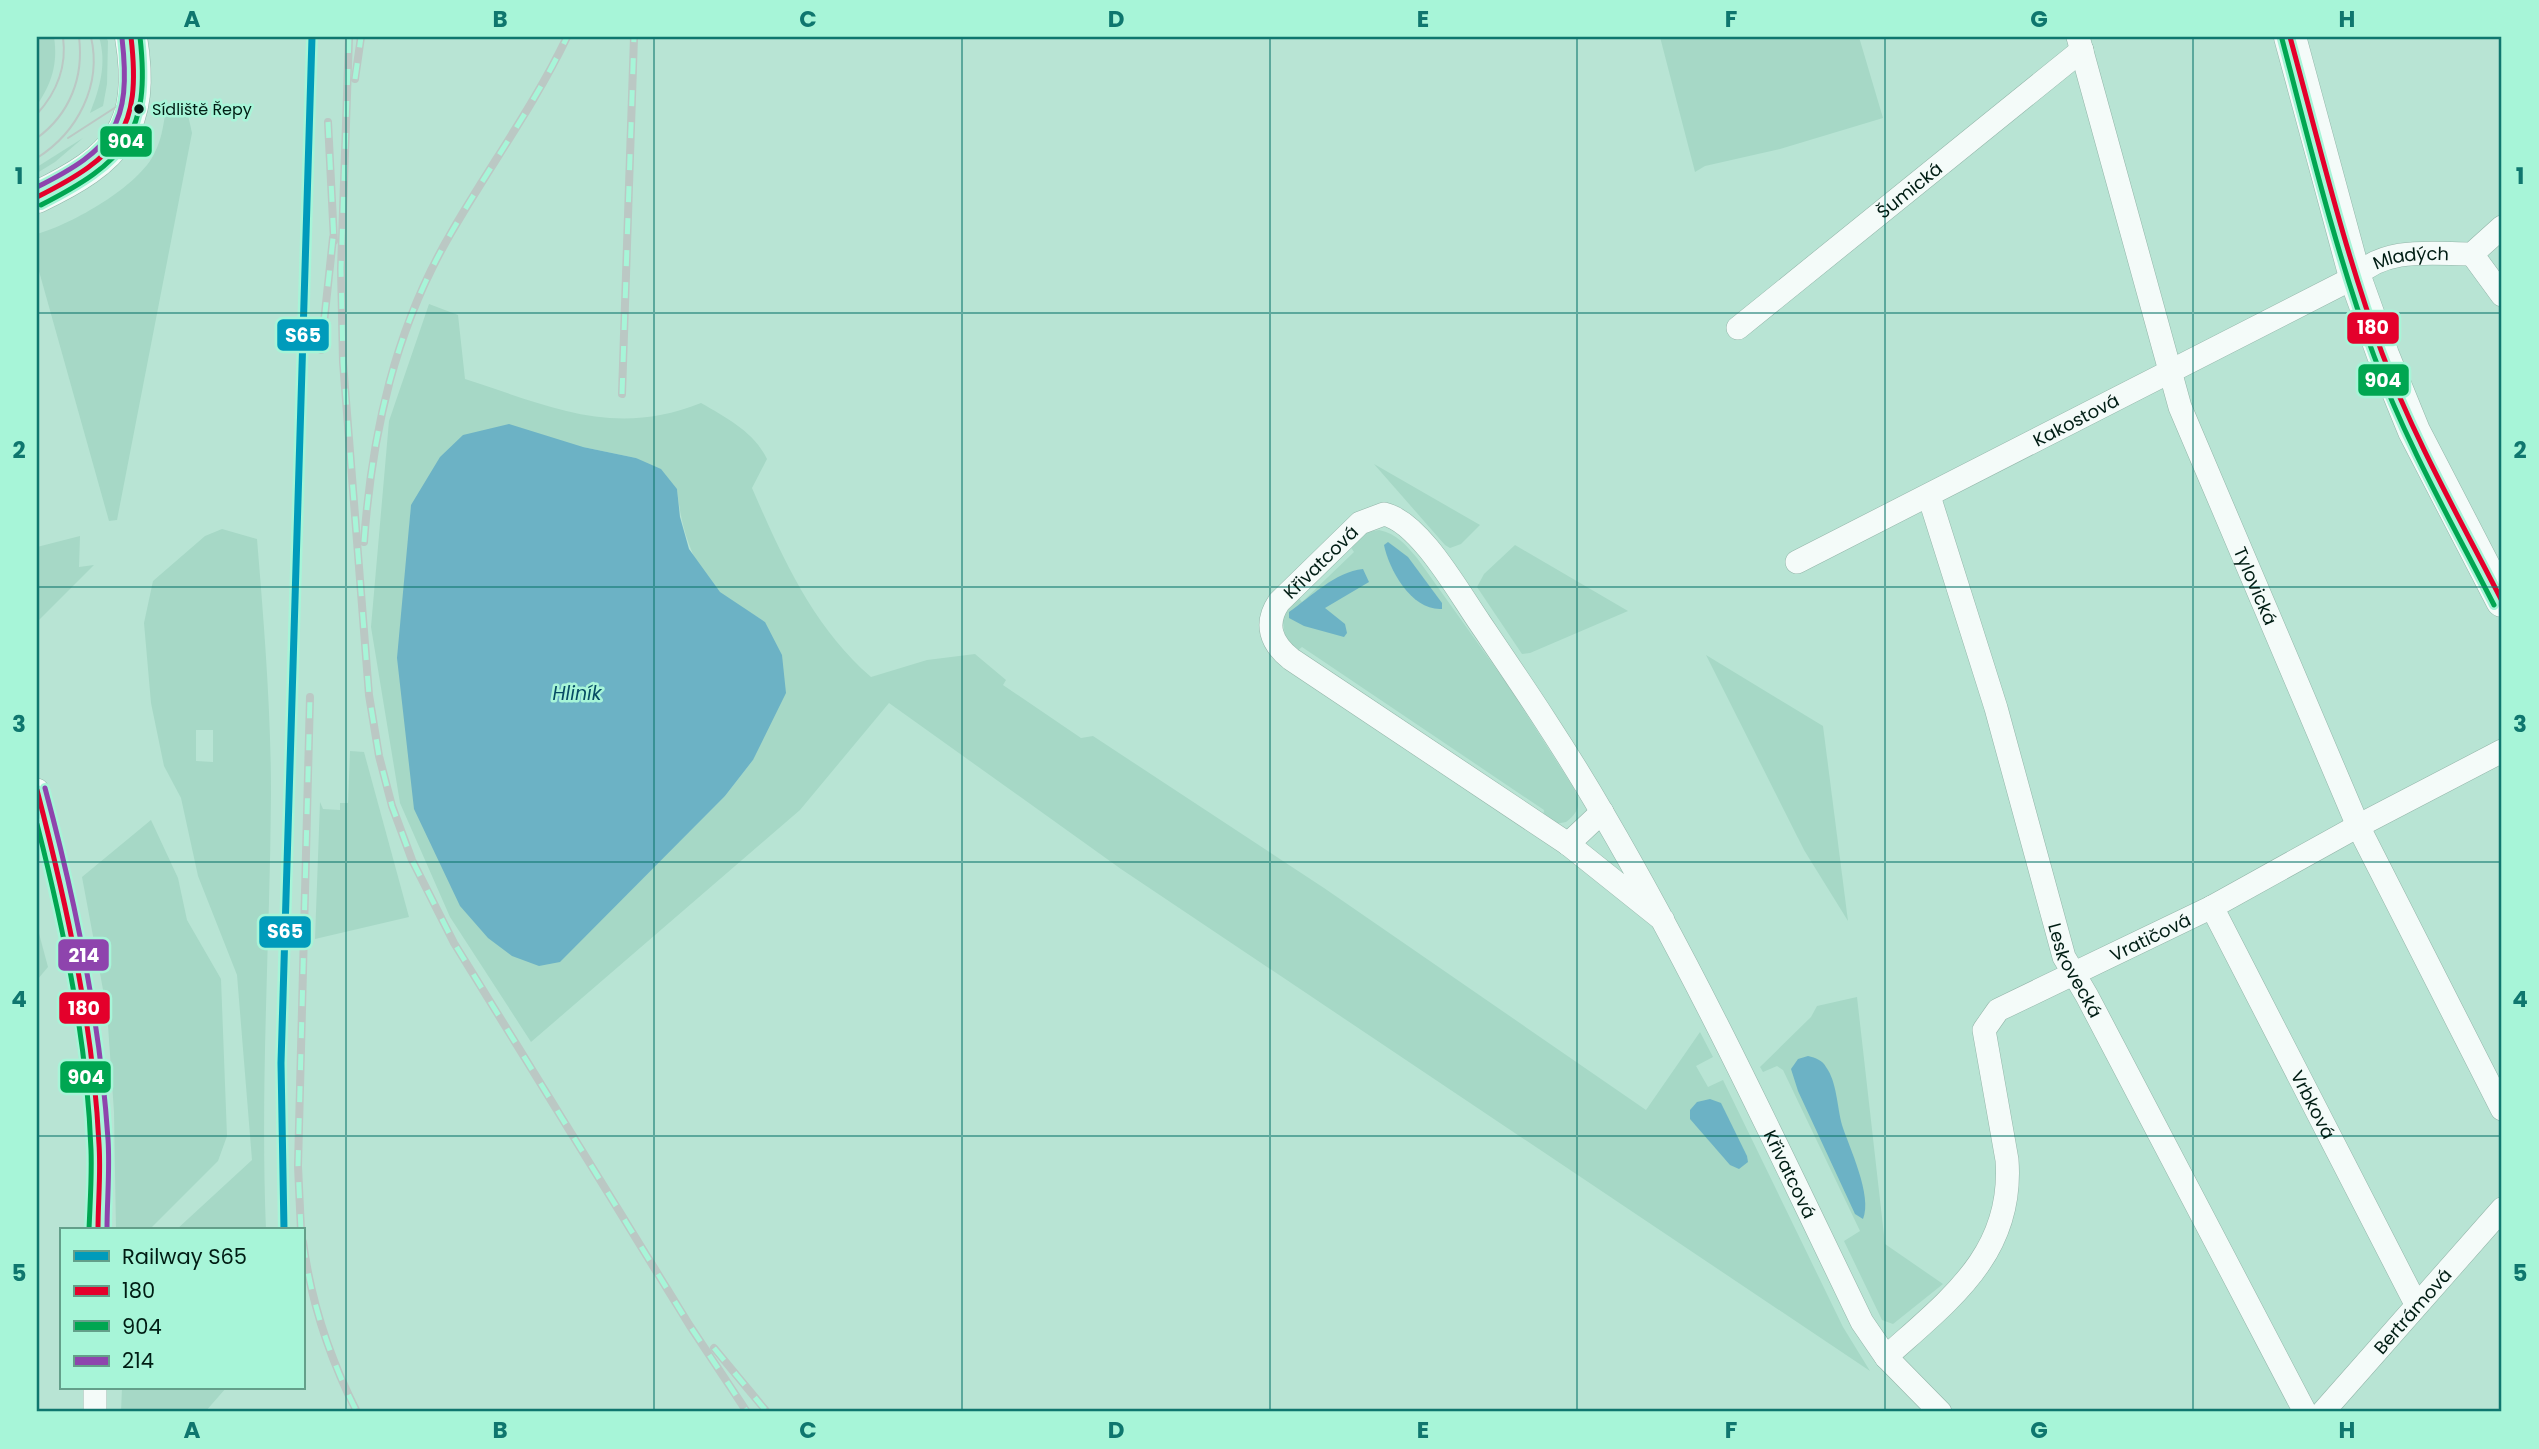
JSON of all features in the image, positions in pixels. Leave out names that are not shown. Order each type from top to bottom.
[{"type":"street","points":[[37,198],[89,167],[122,137],[131,121],[135,90],[131,37]]},
{"type":"street","points":[[2290,37],[2355,277],[2414,430],[2502,601]]},
{"type":"street","name":"Šumická","points":[[1738,328],[2080,43]]},
{"type":"street","name":"Tylovická","points":[[2080,43],[2180,407],[2358,825],[2502,1109]]},
{"type":"street","name":"Mladých","points":[[2355,277],[2368,264],[2385,257],[2413,253],[2472,254],[2502,226]]},
{"type":"street","name":"Mladých","points":[[2472,254],[2502,295]]},
{"type":"street","name":"Kakostová","points":[[1797,562],[2355,277]]},
{"type":"street","name":"Leskovecká","points":[[1929,496],[1996,708],[2064,957],[2305,1412]]},
{"type":"street","name":"Křivatcová","points":[[1663,920],[1568,844],[1291,659],[1276,645],[1270,627],[1279,602],[1360,523],[1377,515],[1394,516],[1427,549],[1518,679],[1602,812],[1663,920],[1737,1064],[1862,1322],[1886,1357],[1940,1412]]},
{"type":"street","name":"Vratičová","points":[[1886,1357],[1945,1306],[1983,1258],[2001,1223],[2006,1202],[2007,1170],[1985,1027],[2002,1007],[2212,907],[2358,825],[2502,751]]},
{"type":"street","points":[[37,790],[57,866],[80,976],[99,1141],[97,1228]]},
{"type":"street","points":[[1568,844],[1602,812]]},
{"type":"street","name":"Vrbková","points":[[2212,907],[2416,1304]]},
{"type":"street","name":"Bertrámová","points":[[2323,1412],[2502,1209]]},
{"type":"street","points":[[95,1412],[96,1390]]},
{"type":"green space","points":[[37,37],[54,37],[55,56],[50,81],[37,105]]},
{"type":"green space","points":[[99,37],[106,37],[108,41],[107,84],[103,106],[90,113],[101,75]]},
{"type":"green space","points":[[1660,37],[1859,37],[1883,118],[1780,149],[1705,166],[1695,172]]},
{"type":"green space","points":[[165,115],[188,115],[192,133],[117,520],[109,521],[37,264],[37,234],[86,213],[135,178],[155,152]]},
{"type":"green space","points":[[83,138],[55,162],[37,173],[37,167]]},
{"type":"green space","points":[[429,304],[458,315],[465,379],[554,408],[610,418],[639,418],[669,413],[701,403],[739,426],[761,449],[767,459],[752,488],[775,540],[801,590],[832,636],[871,677],[927,660],[975,654],[1006,680],[1003,685],[1081,738],[1093,736],[1324,888],[1646,1110],[1700,1032],[1713,1057],[1696,1066],[1708,1087],[1723,1080],[1843,1327],[1870,1371],[1121,869],[889,703],[800,810],[531,1042],[450,917],[400,803],[371,627],[389,421]],"holes":[[[583,447],[636,458],[677,489],[689,544],[709,581],[724,596],[765,622],[753,760],[725,796],[560,961],[409,532],[411,505]]]},
{"type":"green space","points":[[1374,464],[1480,525],[1461,544],[1450,548]]},
{"type":"green space","points":[[222,529],[257,539],[271,762],[264,1121],[266,1228],[178,1228],[252,1160],[237,975],[198,876],[181,798],[164,766],[151,703],[144,623],[153,581],[205,536]],"holes":[[[196,730],[213,730],[213,762],[196,761]]]},
{"type":"green space","points":[[1379,530],[1396,537],[1417,558],[1507,684],[1573,787],[1578,806],[1566,822],[1555,824],[1543,819],[1544,810],[1302,647],[1296,652],[1286,642],[1282,616],[1297,596],[1302,602],[1354,552],[1350,546],[1368,532]]},
{"type":"green space","points":[[80,536],[79,567],[94,565],[37,622],[37,547]]},
{"type":"green space","points":[[1515,545],[1628,611],[1522,654],[1477,587],[1484,574]]},
{"type":"green space","points":[[1706,655],[1823,726],[1848,921],[1804,850]]},
{"type":"green space","points":[[350,751],[364,752],[409,917],[315,939],[320,802],[323,809],[340,810],[340,803],[348,803]]},
{"type":"green space","points":[[151,820],[178,878],[187,920],[221,979],[227,1136],[218,1161],[151,1228],[116,1228],[114,1112],[107,1011],[82,877]]},
{"type":"green space","points":[[37,926],[48,967],[37,980]]},
{"type":"green space","points":[[1857,997],[1885,1244],[1943,1284],[1893,1324],[1882,1320],[1844,1241],[1860,1231],[1783,1070],[1777,1066],[1763,1072],[1760,1067],[1811,1017],[1817,1006]]},
{"type":"green space","points":[[122,1390],[224,1390],[205,1412],[121,1412]]},
{"type":"water","name":"Hliník","points":[[509,424],[583,447],[636,458],[661,469],[677,489],[680,517],[689,549],[720,592],[765,622],[782,655],[786,693],[753,760],[725,796],[560,962],[539,966],[512,956],[488,938],[460,906],[414,809],[397,658],[411,505],[440,457],[463,435]]},
{"type":"water","points":[[1388,542],[1408,557],[1442,603],[1442,609],[1421,603],[1404,587],[1387,555],[1384,545]]},
{"type":"water","points":[[1363,569],[1369,582],[1325,608],[1345,624],[1347,633],[1344,637],[1304,626],[1289,618],[1289,612],[1324,586],[1343,575]]},
{"type":"water","points":[[1808,1056],[1823,1063],[1830,1073],[1842,1125],[1863,1185],[1863,1219],[1855,1214],[1798,1091],[1791,1069],[1798,1059]]},
{"type":"water","points":[[1710,1099],[1721,1103],[1747,1156],[1748,1162],[1739,1169],[1730,1165],[1690,1119],[1690,1110],[1697,1102]]},
{"type":"tram line","points":[[37,114],[50,97],[59,78],[63,59],[63,37]]},
{"type":"tram line","points":[[37,138],[58,118],[72,94],[79,66],[79,37]]},
{"type":"tram line","points":[[37,158],[64,135],[84,106],[93,72],[91,37]]},
{"type":"tram line","points":[[68,138],[116,107],[135,90]]},
{"type":"railway","points":[[349,37],[341,269],[343,362],[369,695],[379,756],[392,806],[412,860],[454,943],[690,1326],[747,1412]]},
{"type":"railway","points":[[355,79],[361,37]]},
{"type":"railway","points":[[364,542],[380,421],[401,344],[415,306],[451,233],[526,112],[567,37]]},
{"type":"railway","points":[[622,394],[634,37]]},
{"type":"railway","points":[[328,122],[334,241]]},
{"type":"railway","points":[[321,350],[333,238]]},
{"type":"railway","points":[[301,1228],[298,1166],[310,697]]},
{"type":"railway","points":[[304,1248],[323,1330],[338,1372],[357,1412]]},
{"type":"railway","points":[[714,1348],[767,1412]]},
{"type":"rail line","name":"S65","points":[[284,1228],[281,1063],[312,37]]},
{"type":"transit line","name":"180","points":[[37,197],[87,168],[105,153],[118,137],[127,118],[132,96],[131,37]]},
{"type":"transit line","name":"904","points":[[41,205],[93,174],[112,159],[126,141],[136,121],[141,98],[140,37]]},
{"type":"transit line","name":"180","points":[[2290,37],[2344,236],[2382,353],[2423,448],[2502,601]]},
{"type":"transit line","name":"214","points":[[37,187],[84,160],[112,131],[120,113],[124,93],[122,38]]},
{"type":"transit line","name":"904","points":[[2282,39],[2313,159],[2374,356],[2415,451],[2494,605]]},
{"type":"transit line","name":"214","points":[[45,788],[67,875],[93,1006],[109,1151],[107,1228]]},
{"type":"transit line","name":"180","points":[[37,790],[68,921],[85,1010],[100,1155],[98,1228]]},
{"type":"transit line","name":"904","points":[[37,824],[65,945],[85,1068],[91,1150],[89,1228]]},
{"type":"place","name":"Sídliště Řepy","points":[[139,109]]}]
